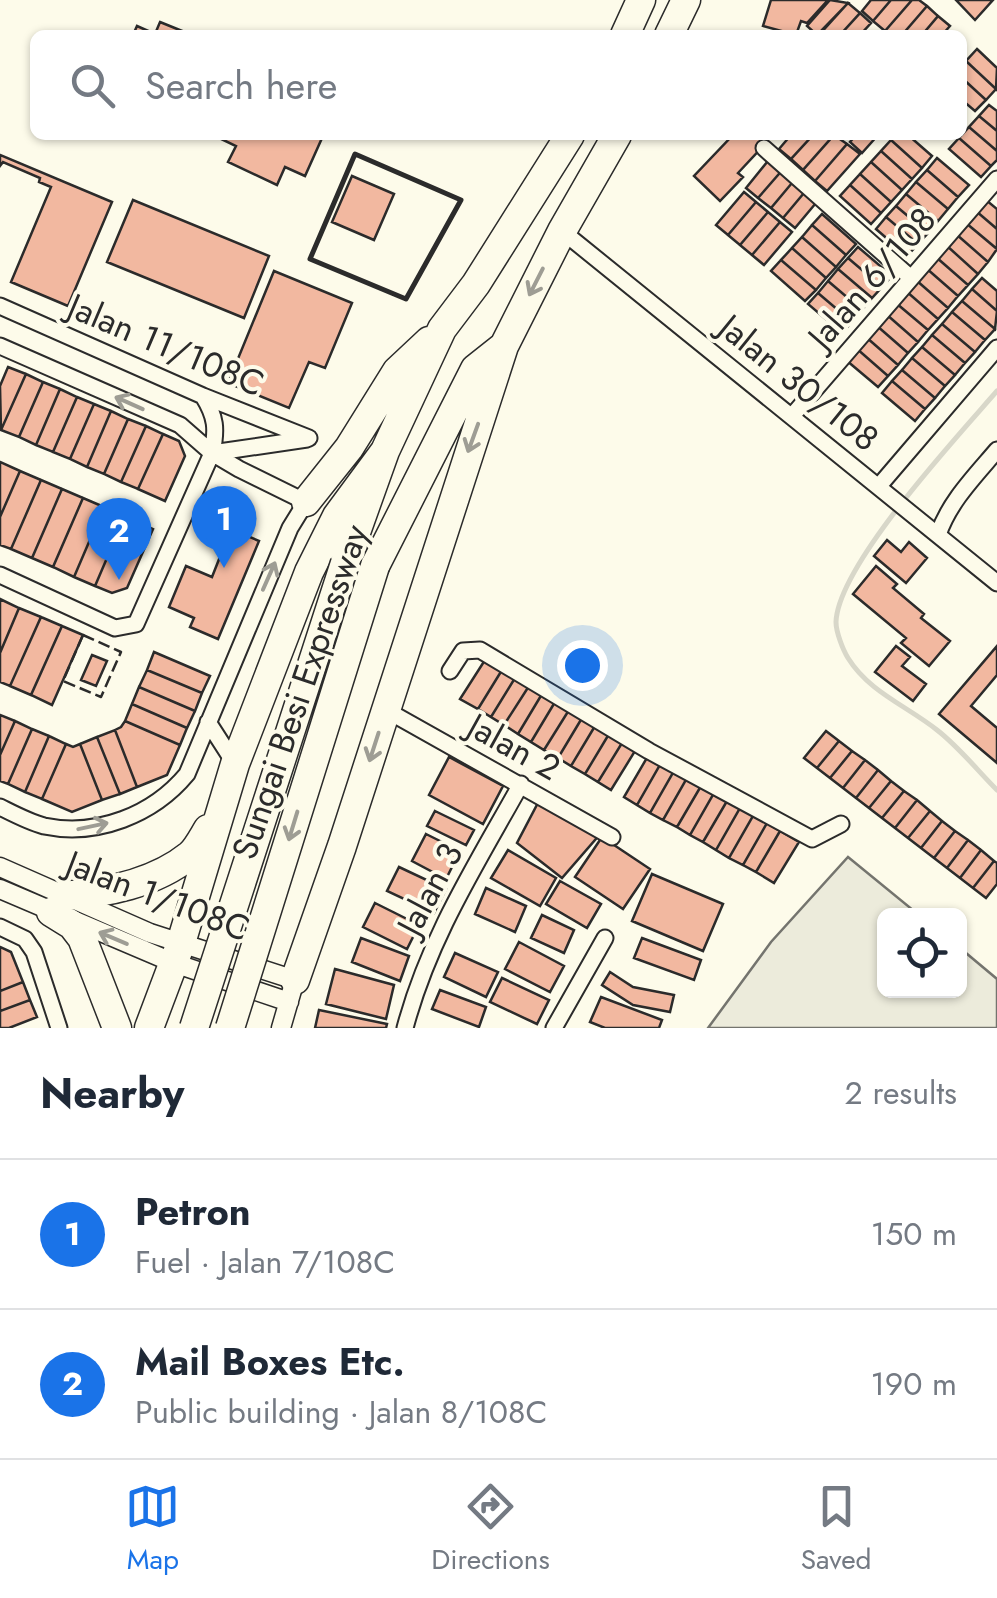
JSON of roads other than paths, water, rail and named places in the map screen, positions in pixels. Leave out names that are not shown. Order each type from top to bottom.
[{"type":"highway","points":[[627,30],[641,0]]},
{"type":"highway","points":[[672,30],[686,0]]},
{"type":"highway","name":"Sungai Besi Expressway","points":[[194,1028],[344,563],[385,451],[442,329],[476,284],[567,140]]},
{"type":"highway","name":"Sungai Besi Expressway","points":[[230,1028],[374,566],[474,369],[504,346],[562,231],[614,140]]},
{"type":"highway","points":[[306,502],[349,448],[397,372],[442,329]]},
{"type":"highway","points":[[292,991],[504,346]]},
{"type":"highway","points":[[149,1028],[178,953],[236,764],[310,572],[337,516],[385,451]]},
{"type":"highway","points":[[118,1028],[82,938],[57,904],[150,878],[192,854],[222,807]]},
{"type":"street","points":[[764,148],[911,278]]},
{"type":"street","name":"Jalan 6/108","points":[[792,416],[997,179]]},
{"type":"street","name":"Jalan 30/108","points":[[562,231],[997,583]]},
{"type":"street","name":"Jalan 11/108C","points":[[0,306],[203,396],[309,438],[212,452]]},
{"type":"street","name":"Jalan 11/108C","points":[[0,346],[180,425],[212,452],[306,502]]},
{"type":"street","points":[[882,488],[997,348]]},
{"type":"street","points":[[0,575],[115,628],[136,624],[212,452],[215,416],[203,396]]},
{"type":"street","points":[[938,535],[944,518],[964,489],[997,450]]},
{"type":"street","points":[[0,807],[41,825],[80,830],[128,818],[168,796],[186,774],[290,528],[306,502]]},
{"type":"street","points":[[450,672],[464,651],[480,650],[650,751],[812,839],[841,824]]},
{"type":"street","name":"Jalan 2","points":[[386,710],[612,838]]},
{"type":"street","points":[[208,722],[236,764]]},
{"type":"street","name":"Jalan 3","points":[[405,1028],[440,927],[522,784]]},
{"type":"street","name":"Jalan 1/108C","points":[[0,867],[57,904]]},
{"type":"street","name":"Jalan 1/108C","points":[[0,889],[57,904],[178,953],[292,991]]},
{"type":"street","points":[[0,928],[25,939],[34,952],[59,1028]]},
{"type":"street","points":[[554,1028],[605,938]]},
{"type":"street","points":[[281,1028],[292,991]]},
{"type":"waterway","points":[[997,391],[877,536],[856,568],[836,622],[844,650],[857,670],[877,689],[945,737],[997,790]]},
{"type":"place","name":"Petron","points":[[224,568]]},
{"type":"place","name":"Mail Boxes Etc.","points":[[119,580]]}]
